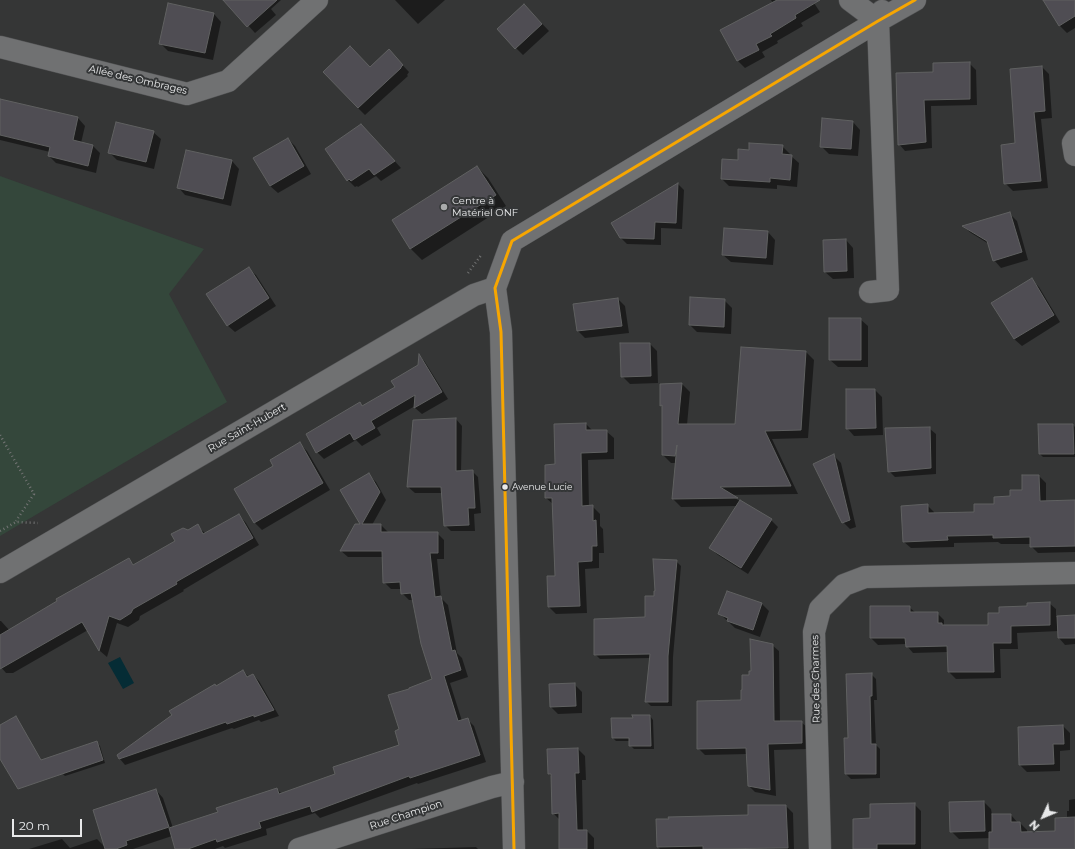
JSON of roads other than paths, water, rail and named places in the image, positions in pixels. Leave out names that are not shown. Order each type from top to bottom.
[{"type":"street","name":"Allée des Ombrages","points":[[0,47],[187,94],[228,81],[317,0]]},
{"type":"street","points":[[850,0],[878,21]]},
{"type":"street","points":[[870,292],[888,290],[878,21],[886,0]]},
{"type":"street","points":[[514,849],[501,332],[495,288],[512,241],[915,0]]},
{"type":"street","points":[[1075,140],[1075,155]]},
{"type":"street","name":"Rue Saint-Hubert","points":[[0,572],[474,295],[495,288]]},
{"type":"street","name":"Rue des Charmes","points":[[820,849],[814,632],[820,609],[844,585],[865,577],[1075,573]]},
{"type":"street","name":"Rue Champion","points":[[299,849],[492,787],[513,782]]},
{"type":"water","points":[[120,657],[134,683],[123,689],[108,663]]},
{"type":"place","name":"Centre à Matériel ONF","points":[[444,207]]},
{"type":"place","name":"Avenue Lucie","points":[[505,487]]}]
